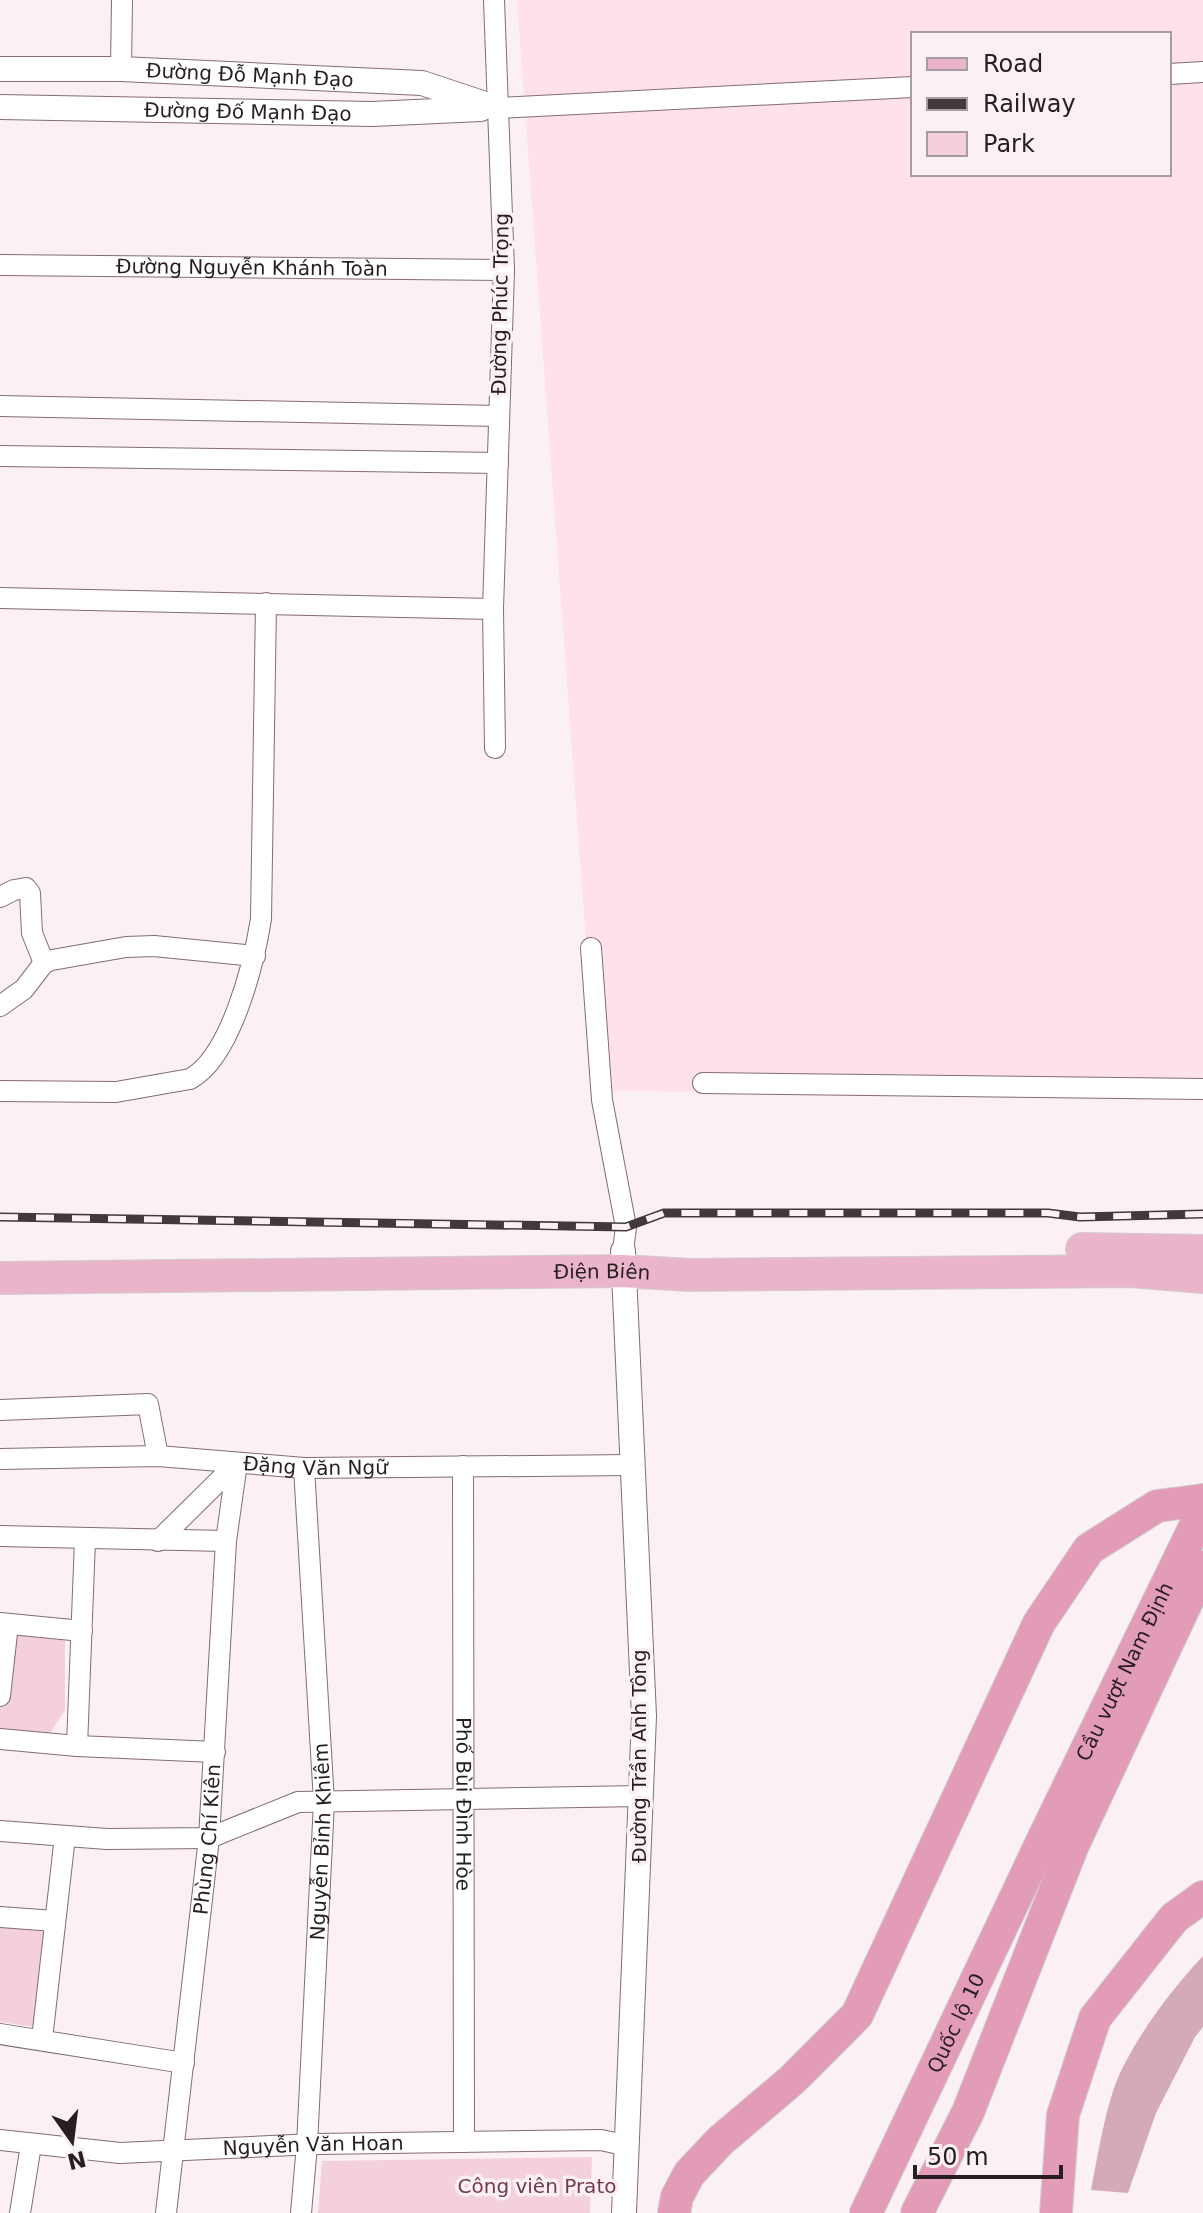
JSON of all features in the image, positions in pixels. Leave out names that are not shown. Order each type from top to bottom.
[{"type":"highway","points":[[674,2213],[677,2197],[689,2174],[720,2141],[792,2080],[857,2015],[1039,1623],[1089,1549],[1157,1506],[1203,1500]]},
{"type":"highway","name":"Cầu vượt Nam Định","points":[[1059,1839],[1203,1510]]},
{"type":"highway","name":"Cầu vượt Nam Định","points":[[1059,1839],[1203,1567]]},
{"type":"highway","name":"Quốc lộ 10","points":[[866,2213],[925,2093],[1059,1839]]},
{"type":"highway","name":"Quốc lộ 10","points":[[917,2213],[968,2112],[1059,1839]]},
{"type":"highway","points":[[1056,2213],[1063,2115],[1095,2018],[1174,1918],[1203,1897]]},
{"type":"highway","points":[[847,2213],[925,2093]]},
{"type":"highway","points":[[927,2213],[968,2112]]},
{"type":"main road","name":"Điện Biên","points":[[0,1278],[875,1253],[1129,1249],[1203,1251]]},
{"type":"main road","name":"Điện Biên","points":[[0,1256],[622,1261],[690,1275],[1131,1271],[1203,1277]]},
{"type":"street","points":[[121,69],[122,0]]},
{"type":"street","name":"Đường Phúc Trọng","points":[[494,0],[504,270],[493,609],[495,748]]},
{"type":"street","name":"Đường Đỗ Mạnh Đạo","points":[[0,69],[121,69],[422,83],[497,108]]},
{"type":"street","points":[[1171,74],[1203,72]]},
{"type":"street","points":[[497,108],[911,87]]},
{"type":"street","name":"Đường Đố Mạnh Đạo","points":[[0,107],[372,114],[497,108]]},
{"type":"street","name":"Đường Nguyễn Khánh Toàn","points":[[0,265],[504,270]]},
{"type":"street","points":[[0,406],[499,416]]},
{"type":"street","points":[[0,456],[498,463]]},
{"type":"street","points":[[0,598],[493,609]]},
{"type":"street","points":[[0,1091],[116,1092],[190,1079],[200,1074],[211,1061],[238,1007],[255,956],[261,919],[266,603]]},
{"type":"street","points":[[0,897],[21,887],[30,893],[32,933],[44,963]]},
{"type":"street","points":[[0,1006],[24,989],[44,963],[126,947],[154,946],[255,956]]},
{"type":"street","points":[[591,948],[602,1100],[626,1227],[622,1261]]},
{"type":"street","points":[[703,1083],[1203,1089]]},
{"type":"street","name":"Đường Trần Anh Tông","points":[[622,1261],[644,1716],[624,2213]]},
{"type":"street","points":[[0,1410],[148,1404],[158,1456]]},
{"type":"street","name":"Đặng Văn Ngữ","points":[[0,1459],[158,1456],[304,1468],[632,1465]]},
{"type":"street","points":[[158,1541],[237,1463]]},
{"type":"street","name":"Phùng Chí Kiên","points":[[166,2213],[209,1838],[226,1541],[237,1463]]},
{"type":"street","name":"Phố Bùi Đình Hòe","points":[[463,1466],[464,2142]]},
{"type":"street","name":"Nguyễn Bỉnh Khiêm","points":[[301,2213],[324,1802],[304,1468]]},
{"type":"street","points":[[0,1536],[226,1541]]},
{"type":"street","points":[[77,1746],[85,1540]]},
{"type":"street","points":[[0,1696],[4,1624],[82,1631]]},
{"type":"street","points":[[0,1739],[215,1752]]},
{"type":"street","points":[[0,1831],[107,1839],[209,1838],[298,1802],[641,1796]]},
{"type":"street","points":[[42,2039],[65,1836]]},
{"type":"street","points":[[0,1917],[55,1921]]},
{"type":"street","points":[[0,2034],[184,2063]]},
{"type":"street","name":"Nguyễn Văn Hoan","points":[[0,2140],[120,2153],[307,2145],[601,2140],[628,2146]]},
{"type":"street","points":[[20,2213],[31,2145]]},
{"type":"shaded area","points":[[517,0],[1203,0],[1203,1095],[597,1091]]},
{"type":"shaded area","points":[[1203,1956],[1203,2027],[1156,2113],[1128,2193],[1091,2190],[1107,2113],[1121,2071],[1158,2010]]},
{"type":"green space","points":[[8,1624],[65,1631],[65,1710],[50,1733],[0,1738],[0,1696]]},
{"type":"green space","points":[[0,1921],[34,1923],[44,1933],[35,2027],[0,2022]]},
{"type":"green space","name":"Công viên Prato","points":[[592,2157],[590,2213],[318,2213],[322,2161]]},
{"type":"railway","points":[[0,1217],[626,1227],[664,1213],[1048,1213],[1080,1217],[1203,1214]]}]
